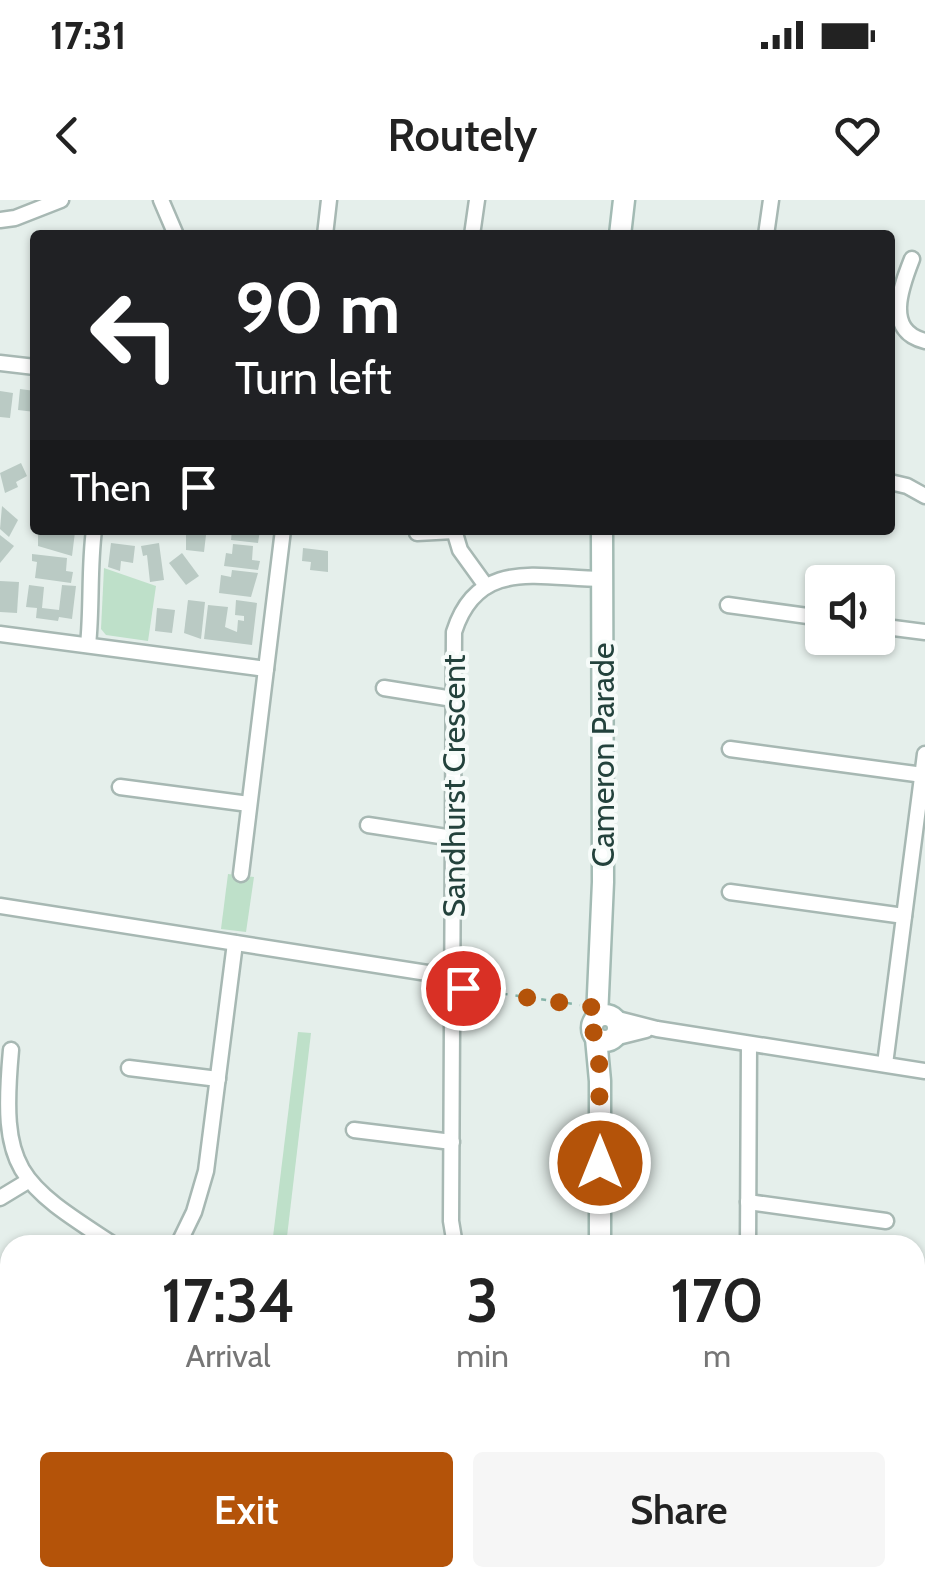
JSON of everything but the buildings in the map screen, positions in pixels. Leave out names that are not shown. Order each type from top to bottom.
[{"type":"street","points":[[0,220],[61,200]]},
{"type":"street","points":[[161,200],[174,230]]},
{"type":"street","points":[[326,230],[329,200]]},
{"type":"street","points":[[473,230],[477,200]]},
{"type":"street","points":[[621,230],[624,200]]},
{"type":"street","points":[[767,230],[770,200]]},
{"type":"street","points":[[912,260],[901,289],[900,320],[906,332],[925,341]]},
{"type":"street","points":[[0,362],[30,366]]},
{"type":"street","points":[[895,483],[925,496]]},
{"type":"street","points":[[88,645],[93,535]]},
{"type":"street","points":[[241,874],[282,535]]},
{"type":"street","points":[[455,535],[460,550],[486,586],[515,576],[602,575]]},
{"type":"street","name":"Cameron Parade","points":[[600,1235],[600,1081],[606,1025],[601,980],[602,535]]},
{"type":"street","name":"Sandhurst Crescent","points":[[453,1235],[452,1142],[458,982],[453,838],[454,632],[468,604],[486,586]]},
{"type":"street","points":[[728,605],[805,616]]},
{"type":"street","points":[[895,628],[925,632]]},
{"type":"street","points":[[0,634],[266,669]]},
{"type":"street","points":[[384,688],[453,698]]},
{"type":"street","points":[[730,749],[922,775]]},
{"type":"street","points":[[885,1064],[925,754]]},
{"type":"street","points":[[120,787],[250,804]]},
{"type":"street","points":[[368,824],[453,838]]},
{"type":"street","points":[[730,892],[904,916]]},
{"type":"street","points":[[0,906],[458,982]]},
{"type":"street","points":[[183,1235],[206,1172],[235,943]]},
{"type":"street","points":[[606,1025],[656,1029],[925,1070]]},
{"type":"street","points":[[748,1235],[749,1044]]},
{"type":"street","points":[[11,1050],[5,1124],[14,1155],[28,1182],[54,1206],[99,1235]]},
{"type":"street","points":[[129,1068],[218,1079]]},
{"type":"street","points":[[354,1130],[452,1142]]},
{"type":"street","points":[[0,1198],[28,1182]]},
{"type":"street","points":[[748,1202],[886,1221]]},
{"type":"path","points":[[458,982],[606,1025]]},
{"type":"green space","points":[[104,568],[156,586],[148,641],[106,635],[101,629]]},
{"type":"green space","points":[[228,874],[254,877],[246,932],[221,929]]},
{"type":"green space","points":[[298,1032],[311,1033],[287,1235],[273,1235]]},
{"type":"route","points":[[463,988],[598,1008],[592,1031],[599,1051],[600,1163]]}]
